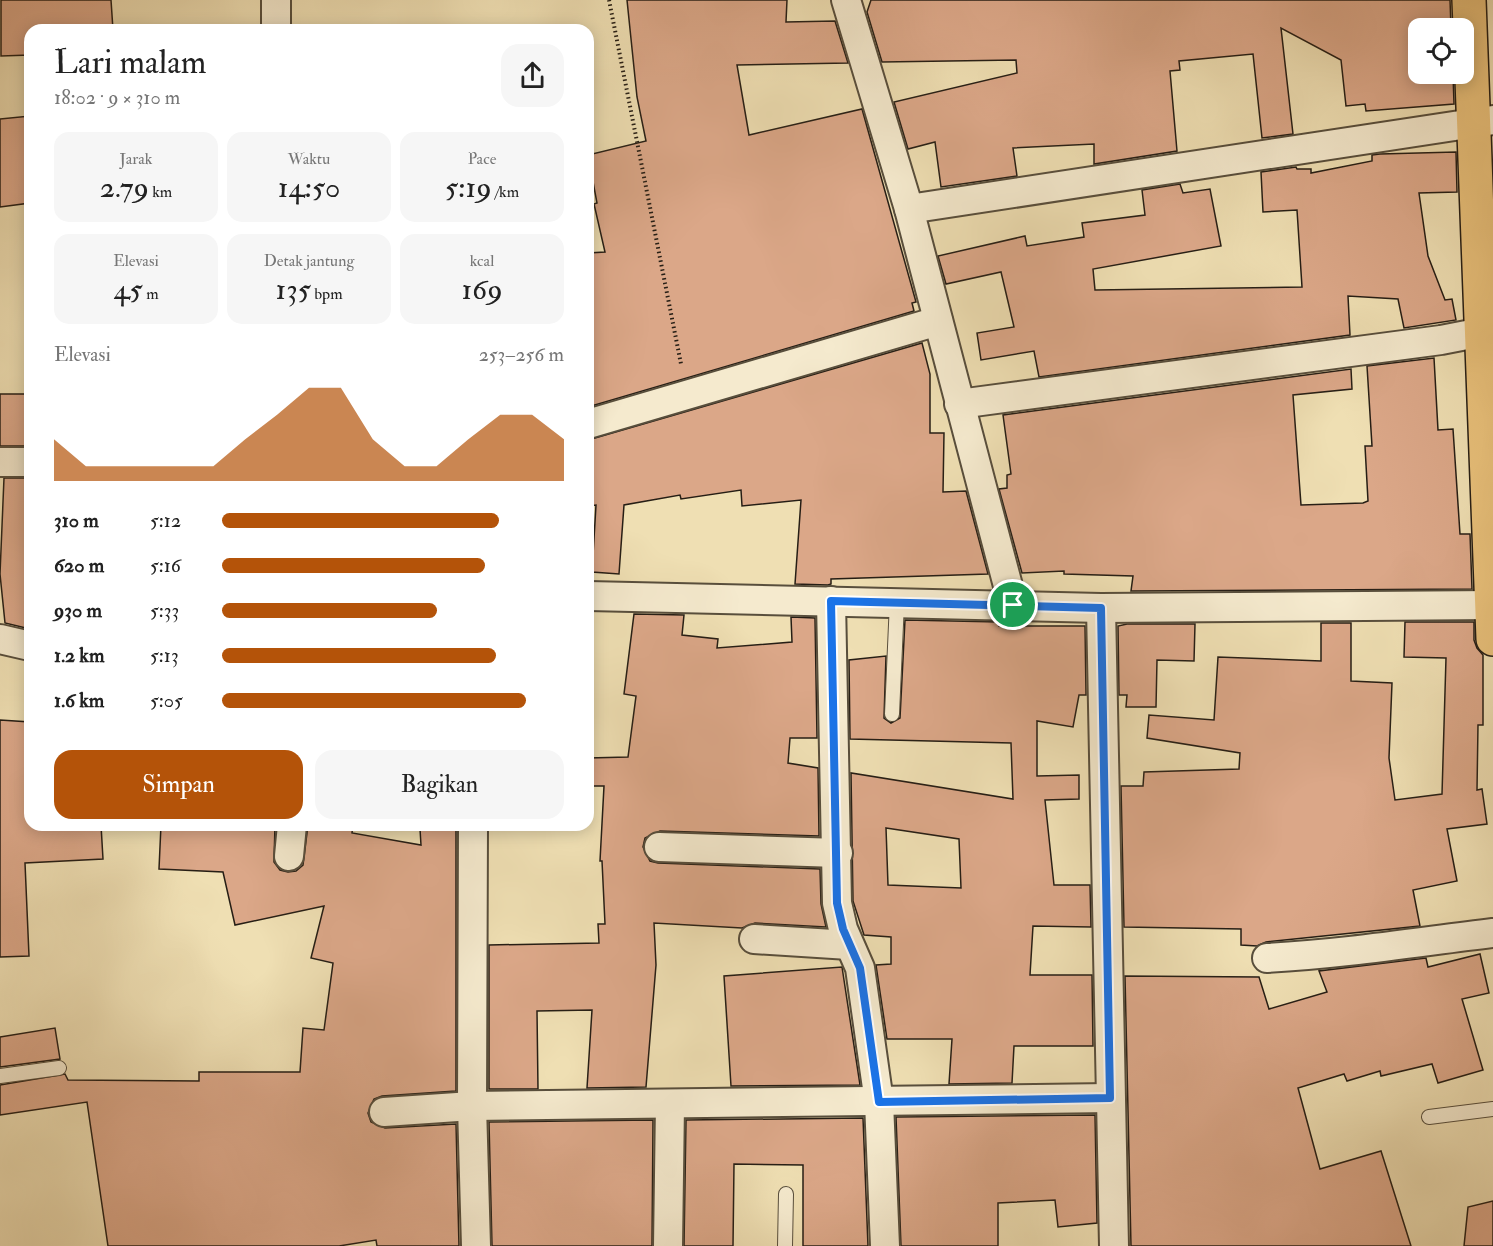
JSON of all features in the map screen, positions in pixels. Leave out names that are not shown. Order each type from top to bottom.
[{"type":"main road","points":[[1469,0],[1484,121],[1482,332],[1493,639]]},
{"type":"street","points":[[276,0],[276,24]]},
{"type":"street","points":[[846,0],[909,209],[1013,605]]},
{"type":"street","points":[[909,209],[1484,121]]},
{"type":"street","points":[[594,422],[688,397],[938,321]]},
{"type":"street","points":[[959,404],[1441,340],[1482,332]]},
{"type":"street","points":[[0,462],[24,462]]},
{"type":"street","points":[[594,596],[1101,608],[1492,605]]},
{"type":"street","points":[[831,601],[838,909],[849,945],[860,968],[879,1102],[885,1246]]},
{"type":"street","points":[[1101,608],[1114,1246]]},
{"type":"street","points":[[0,639],[24,645]]},
{"type":"street","points":[[289,856],[291,831]]},
{"type":"street","points":[[473,831],[471,1106],[476,1246]]},
{"type":"street","points":[[659,847],[838,853]]},
{"type":"street","points":[[1267,958],[1333,955],[1493,933]]},
{"type":"street","points":[[754,939],[849,945]]},
{"type":"street","points":[[384,1112],[471,1106],[1110,1098]]},
{"type":"street","points":[[668,1246],[670,1104]]},
{"type":"lane","points":[[892,714],[897,602]]},
{"type":"lane","points":[[0,1076],[59,1068]]},
{"type":"lane","points":[[1429,1117],[1493,1109]]},
{"type":"lane","points":[[785,1246],[786,1194]]},
{"type":"path","points":[[609,0],[688,397]]},
{"type":"building","points":[[1,0],[111,0],[113,24],[24,24],[24,55],[1,56]]},
{"type":"building","points":[[627,0],[787,0],[786,22],[835,21],[848,63],[737,65],[749,135],[862,109],[916,302],[912,303],[914,311],[594,405],[594,253],[605,252],[594,204],[597,203],[594,187],[594,154],[646,141],[637,97]]},
{"type":"building","points":[[871,0],[1450,0],[1451,18],[1408,18],[1408,84],[1453,84],[1454,104],[1366,111],[1365,104],[1346,106],[1341,60],[1281,28],[1293,134],[1262,138],[1253,54],[1179,61],[1180,70],[1170,71],[1177,151],[1094,164],[1094,144],[1013,148],[1017,176],[941,187],[935,142],[908,149],[894,102],[1017,73],[1016,60],[882,62],[867,12]]},
{"type":"building","points":[[24,117],[24,204],[0,207],[0,119]]},
{"type":"building","points":[[1456,152],[1457,192],[1419,193],[1428,256],[1445,300],[1452,299],[1456,320],[1404,328],[1398,299],[1348,296],[1350,335],[1039,377],[1034,351],[981,360],[977,333],[1014,327],[1001,272],[946,284],[938,256],[1025,236],[1027,246],[1084,237],[1082,223],[1145,215],[1142,190],[1180,184],[1183,193],[1210,189],[1221,246],[1093,269],[1095,290],[1302,287],[1297,210],[1263,212],[1261,172],[1296,167],[1297,169],[1311,169],[1311,173],[1372,161],[1372,155]]},
{"type":"building","points":[[922,343],[930,374],[930,433],[944,433],[943,492],[966,491],[988,574],[831,579],[831,584],[828,585],[795,584],[801,500],[742,506],[741,490],[681,499],[680,495],[624,505],[619,574],[594,572],[596,505],[594,505],[594,438]]},
{"type":"building","points":[[1434,358],[1438,430],[1453,429],[1460,534],[1470,534],[1472,589],[1131,591],[1133,576],[1064,574],[1064,571],[1022,573],[999,489],[1007,488],[1007,475],[1011,474],[1003,415],[1351,369],[1352,389],[1293,395],[1301,505],[1363,503],[1368,501],[1365,446],[1372,446],[1367,366]]},
{"type":"building","points":[[0,394],[24,394],[24,446],[0,446]]},
{"type":"building","points":[[4,478],[24,478],[24,628],[5,623],[0,574]]},
{"type":"building","points":[[634,614],[684,615],[682,635],[718,639],[717,648],[792,642],[791,617],[815,618],[817,738],[790,738],[788,763],[818,768],[819,836],[660,831],[645,838],[643,847],[650,861],[658,863],[820,869],[821,904],[826,927],[755,923],[742,928],[654,923],[656,965],[646,1087],[587,1088],[592,1010],[537,1011],[538,1089],[489,1089],[489,945],[599,943],[598,924],[605,924],[602,861],[600,861],[604,786],[594,786],[594,758],[628,757],[636,696],[624,694]]},
{"type":"building","points":[[905,620],[999,622],[999,626],[1085,626],[1086,695],[1079,695],[1073,727],[1037,721],[1037,776],[1079,775],[1079,799],[1045,800],[1054,885],[1090,885],[1091,927],[1033,926],[1030,975],[1092,975],[1093,1046],[1014,1046],[1012,1083],[949,1084],[952,1039],[887,1039],[876,965],[891,964],[891,937],[864,935],[853,901],[851,773],[1013,799],[1011,743],[850,739],[849,660],[886,656],[884,718],[891,723],[900,718]],"holes":[[[886,828],[959,839],[961,888],[888,885]]]},
{"type":"building","points":[[1405,622],[1474,622],[1474,640],[1483,655],[1483,725],[1478,725],[1477,790],[1482,789],[1487,824],[1447,829],[1457,881],[1413,890],[1420,926],[1266,942],[1257,946],[1241,945],[1241,929],[1124,927],[1121,786],[1143,786],[1144,772],[1239,769],[1240,753],[1147,738],[1149,715],[1214,720],[1218,657],[1321,661],[1321,623],[1351,623],[1351,681],[1392,683],[1389,758],[1395,800],[1442,794],[1446,658],[1404,657]]},
{"type":"building","points":[[1195,624],[1194,661],[1157,660],[1156,707],[1126,707],[1127,695],[1119,695],[1118,626]]},
{"type":"building","points":[[0,720],[24,722],[24,831],[101,831],[103,859],[25,863],[29,956],[0,957]]},
{"type":"building","points":[[161,831],[275,831],[274,862],[280,870],[288,872],[296,871],[303,865],[307,831],[352,831],[352,833],[421,845],[420,831],[456,831],[456,1091],[382,1096],[374,1099],[368,1113],[371,1122],[385,1128],[456,1124],[459,1246],[377,1246],[376,1240],[339,1246],[108,1246],[87,1102],[0,1115],[0,1085],[65,1074],[68,1080],[199,1081],[199,1072],[300,1072],[303,1028],[324,1030],[333,963],[311,958],[324,906],[235,925],[223,872],[159,869]]},
{"type":"building","points":[[1480,954],[1489,993],[1462,999],[1483,1070],[1438,1083],[1432,1064],[1381,1076],[1380,1071],[1347,1081],[1344,1074],[1298,1088],[1320,1169],[1381,1151],[1411,1246],[1131,1246],[1125,976],[1259,977],[1269,1009],[1327,992],[1319,971],[1426,958],[1428,967]]},
{"type":"building","points":[[842,967],[860,1085],[731,1086],[724,976]]},
{"type":"building","points":[[55,1028],[60,1059],[0,1067],[0,1037]]},
{"type":"building","points":[[1095,1115],[1097,1223],[1058,1227],[1055,1200],[998,1203],[998,1246],[901,1246],[896,1117]]},
{"type":"building","points":[[863,1118],[868,1246],[803,1246],[803,1165],[734,1164],[733,1246],[684,1246],[686,1120]]},
{"type":"building","points":[[653,1120],[652,1246],[492,1246],[489,1122]]},
{"type":"building","points":[[1493,1201],[1493,1246],[1464,1246],[1468,1207]]},
{"type":"route","points":[[831,601],[1013,605],[1101,608],[1110,1098],[879,1102],[860,968],[843,929],[837,903],[838,853],[831,601]]}]
